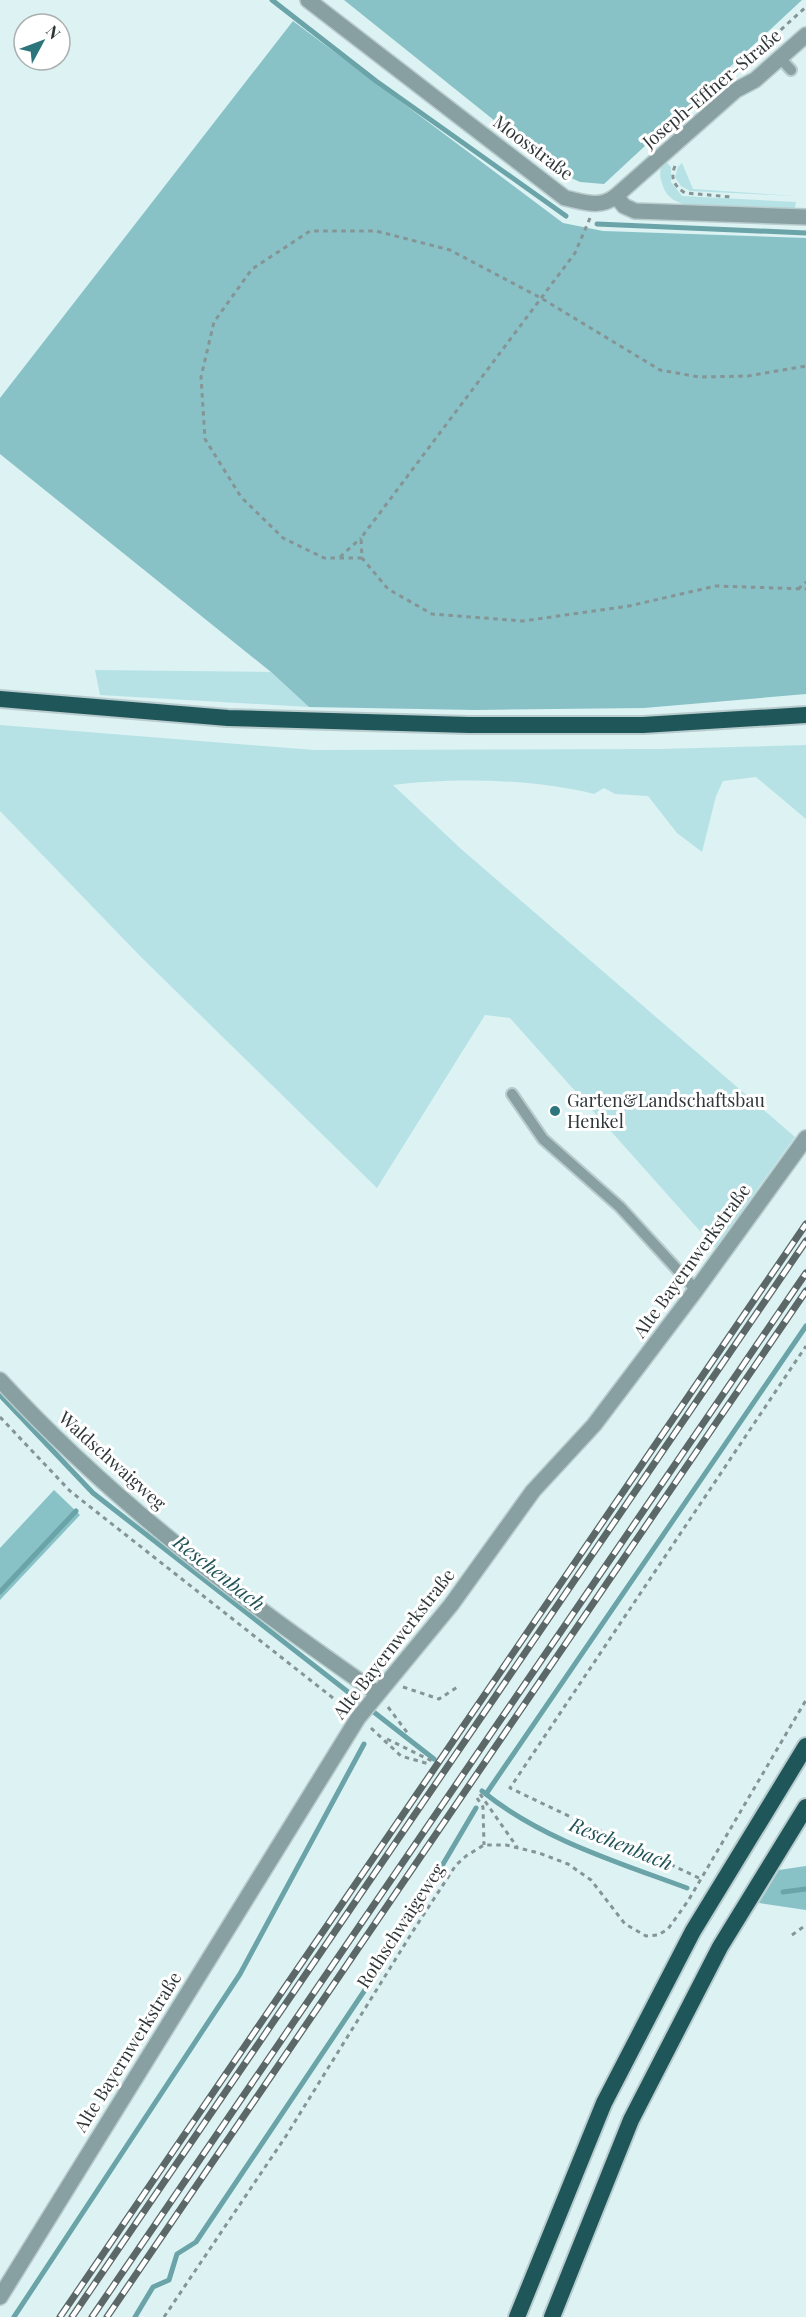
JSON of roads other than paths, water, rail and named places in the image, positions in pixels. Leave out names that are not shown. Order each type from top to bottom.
[{"type":"highway","points":[[0,699],[228,718],[469,725],[643,725],[806,714]]},
{"type":"highway","points":[[517,2317],[604,2103],[693,1931],[806,1746]]},
{"type":"highway","points":[[552,2317],[631,2120],[720,1947],[806,1807]]},
{"type":"street","name":"Moosstraße","points":[[308,0],[565,198],[594,205],[610,201],[616,196]]},
{"type":"street","name":"Joseph-Effner-Straße","points":[[616,196],[736,90],[786,65],[806,35]]},
{"type":"street","points":[[616,196],[624,206],[635,211],[806,217]]},
{"type":"street","name":"Alte Bayernwerkstraße","points":[[0,2296],[358,1718],[451,1605],[533,1491],[594,1425],[696,1290],[806,1138]]},
{"type":"street","name":"Waldschwaigweg","points":[[0,1380],[26,1409],[110,1488],[219,1580],[378,1692]]},
{"type":"lane","points":[[512,1094],[543,1139],[620,1207],[696,1290]]},
{"type":"waterway","points":[[272,0],[376,81],[566,216]]},
{"type":"waterway","points":[[597,224],[806,233]]},
{"type":"waterway","points":[[486,1794],[806,1326]]},
{"type":"waterway","name":"Reschenbach","points":[[0,1395],[93,1493],[434,1759]]},
{"type":"waterway","points":[[0,1592],[76,1511]]},
{"type":"waterway","points":[[14,2317],[240,1974],[364,1744]]},
{"type":"waterway","name":"Reschenbach","points":[[482,1791],[505,1808],[554,1836],[607,1859],[687,1888]]},
{"type":"waterway","points":[[396,1944],[476,1808]]},
{"type":"waterway","name":"Reschenbach","points":[[783,1892],[806,1889]]},
{"type":"waterway","points":[[135,2317],[153,2287],[169,2280],[177,2254],[196,2242],[387,1957]]},
{"type":"railway","points":[[60,2317],[806,1224]]},
{"type":"railway","points":[[72,2317],[806,1241]]},
{"type":"railway","points":[[92,2317],[806,1273]]},
{"type":"railway","points":[[107,2317],[806,1291]]},
{"type":"place","name":"Garten&Landschaftsbau Henkel","points":[[555,1111]]}]
